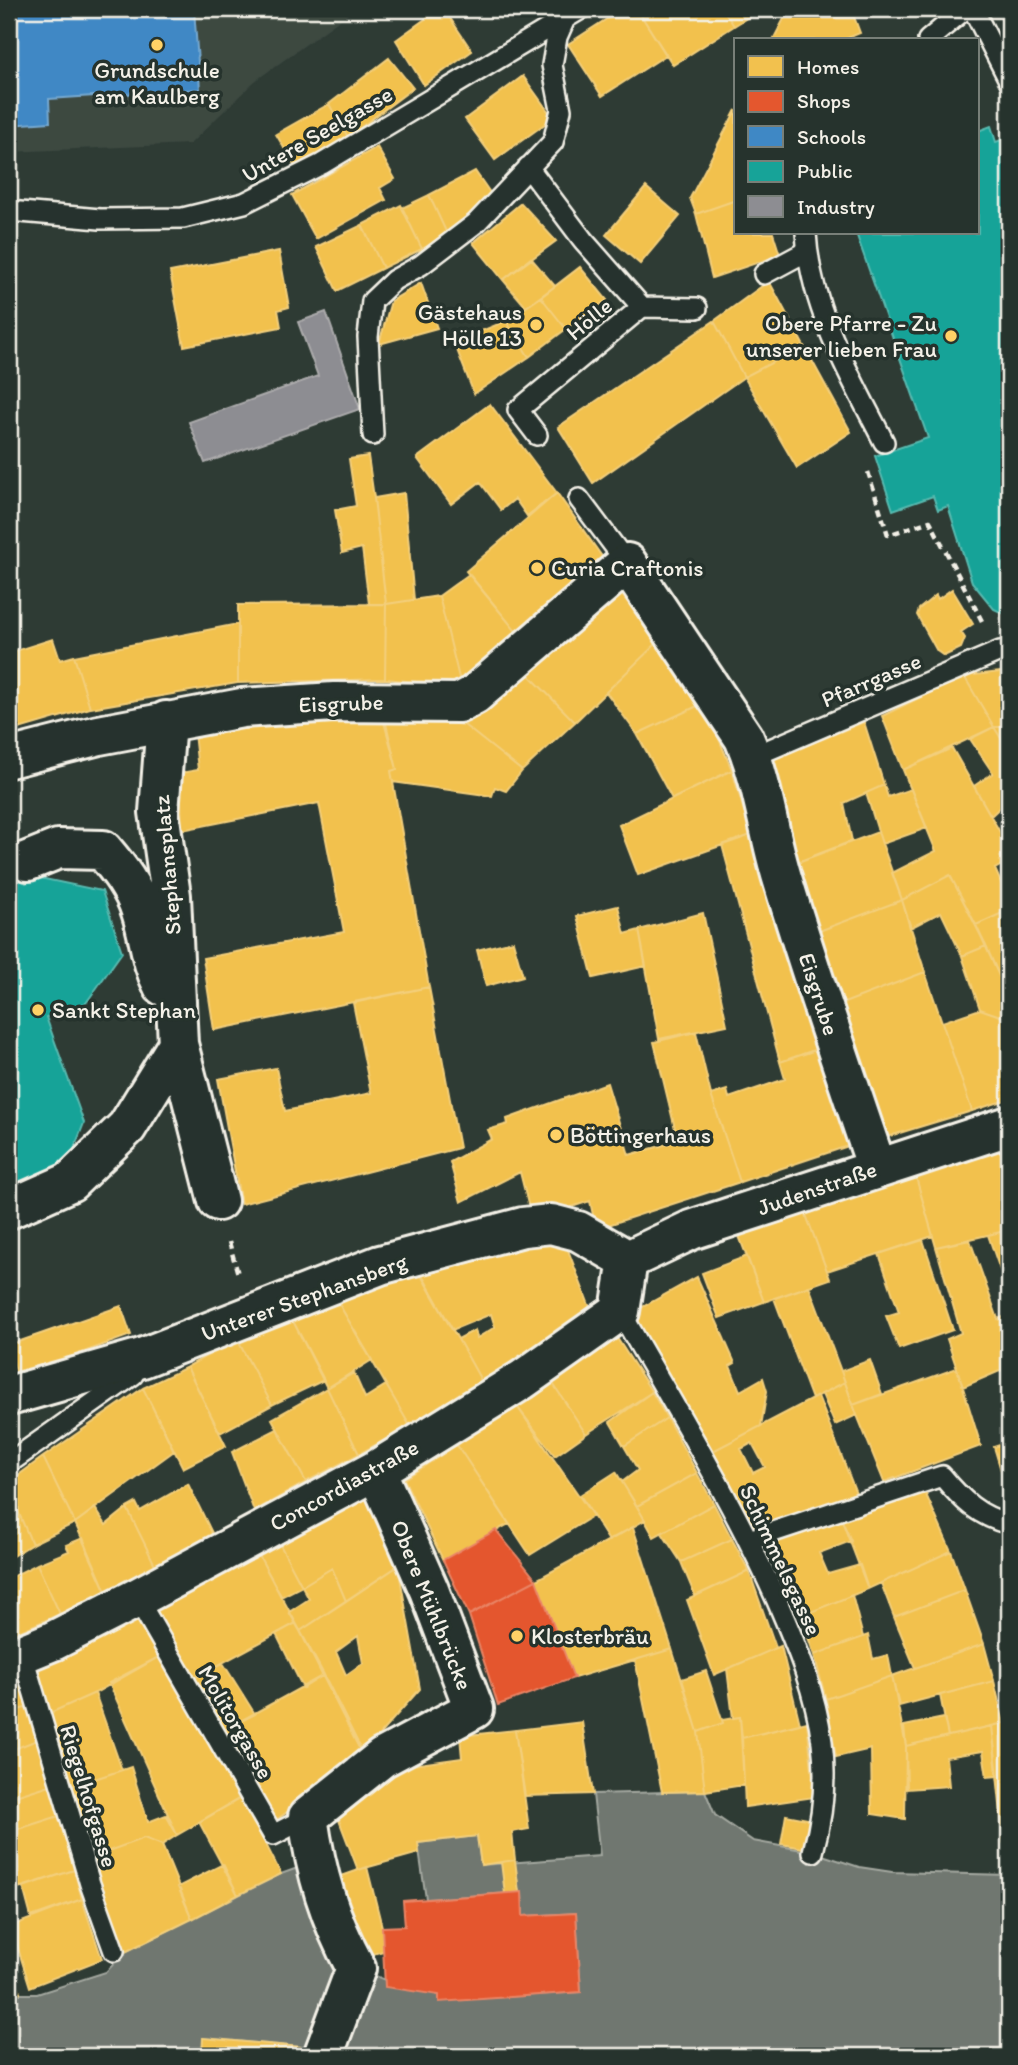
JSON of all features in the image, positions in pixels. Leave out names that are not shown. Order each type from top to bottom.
[{"type":"street","name":"Eisgrube","points":[[9,758],[166,721],[242,708],[334,702],[459,703],[474,695],[627,563],[744,738],[752,757],[796,924],[877,1168]]},
{"type":"street","name":"Stephansplatz","points":[[166,721],[159,812],[171,896],[177,1027]]},
{"type":"street","name":"Stephansplatz","points":[[28,861],[58,849],[103,850],[124,875],[141,911],[152,965],[177,1027],[218,1201]]},
{"type":"street","points":[[9,1209],[70,1182],[127,1127],[177,1027]]},
{"type":"street","name":"Judenstraße","points":[[628,1260],[691,1230],[1009,1126]]},
{"type":"street","name":"Unterer Stephansberg","points":[[142,1358],[380,1265],[523,1227],[551,1224],[578,1231],[628,1260]]},
{"type":"street","points":[[620,1311],[628,1260]]},
{"type":"street","name":"Concordiastraße","points":[[15,1656],[137,1598],[376,1470],[522,1380],[620,1311]]},
{"type":"street","points":[[9,1396],[142,1358]]},
{"type":"street","name":"Obere Mühlbrücke","points":[[308,1817],[382,1758],[474,1709],[429,1590],[376,1470]]},
{"type":"street","points":[[308,1817],[314,1862],[333,1926],[356,1968],[324,2055]]},
{"type":"lane","points":[[930,38],[965,9]]},
{"type":"lane","points":[[973,9],[1009,80]]},
{"type":"lane","points":[[373,435],[369,337],[372,300],[394,280],[421,265],[476,223],[553,142],[560,125],[561,110],[552,65],[556,37],[573,14]]},
{"type":"lane","name":"Untere Seelgasse","points":[[9,211],[100,219],[183,218],[244,203],[310,171],[573,14]]},
{"type":"lane","name":"Hölle","points":[[528,167],[583,240],[642,307],[519,410],[537,435]]},
{"type":"lane","points":[[764,274],[806,242],[828,332],[884,442]]},
{"type":"lane","points":[[642,307],[697,308]]},
{"type":"lane","name":"Eisgrube","points":[[579,499],[627,563]]},
{"type":"lane","name":"Pfarrgasse","points":[[752,757],[1000,651],[1009,651]]},
{"type":"lane","name":"Schimmelsgasse","points":[[620,1311],[749,1540],[794,1643],[822,1740],[823,1803],[813,1852]]},
{"type":"lane","name":"Unterer Stephansberg","points":[[9,1463],[133,1375],[142,1358]]},
{"type":"lane","points":[[749,1540],[942,1476],[967,1505],[991,1520],[1009,1524]]},
{"type":"lane","name":"Molitorgasse","points":[[137,1598],[273,1835],[308,1817]]},
{"type":"lane","name":"Riegelhofgasse","points":[[15,1656],[114,1951]]},
{"type":"path","points":[[884,442],[861,452],[888,535],[930,521],[979,615]]},
{"type":"path","points":[[232,1253],[236,1268]]},
{"type":"shaded area","name":"Grundschule am Kaulberg","points":[[9,9],[355,9],[255,81],[190,144],[9,152]]},
{"type":"shaded area","points":[[705,1791],[715,1815],[753,1841],[813,1852],[859,1867],[892,1872],[1009,1875],[1009,2056],[337,2056],[300,2047],[204,2038],[202,2052],[184,2056],[9,2056],[9,1994],[37,1994],[106,1972],[125,1952],[281,1874],[314,1862],[327,1955],[385,1980],[439,1995],[439,2001],[581,1992],[576,1913],[523,1916],[522,1892],[426,1899],[418,1843],[477,1836],[481,1865],[600,1856],[593,1794]]},
{"type":"building: Homes","points":[[439,9],[444,9],[472,51],[424,85],[396,40]]},
{"type":"building: Homes","points":[[622,9],[637,9],[666,55],[602,96],[568,44]]},
{"type":"building: Homes","points":[[637,9],[723,9],[734,26],[673,65]]},
{"type":"building: Homes","points":[[723,9],[761,9],[734,26]]},
{"type":"building: Homes","points":[[789,9],[856,9],[853,14],[860,33],[848,38],[774,38]]},
{"type":"building: Homes","points":[[389,58],[413,88],[348,137],[329,104]]},
{"type":"building: Homes","points":[[523,76],[553,118],[495,160],[465,119]]},
{"type":"building: Homes","points":[[329,104],[348,137],[295,167],[276,134]]},
{"type":"building: Homes","points":[[734,114],[734,201],[696,214],[690,198]]},
{"type":"building: Homes","points":[[377,147],[395,179],[380,188],[386,200],[316,239],[292,195]]},
{"type":"building: Homes","points":[[475,171],[493,197],[448,236],[429,195]]},
{"type":"building: Homes","points":[[646,187],[680,216],[640,264],[606,235]]},
{"type":"building: Homes","points":[[429,195],[448,236],[422,249],[402,208]]},
{"type":"building: Homes","points":[[734,201],[734,234],[773,234],[780,255],[712,278],[696,214]]},
{"type":"building: Homes","points":[[521,203],[556,241],[503,280],[473,243]]},
{"type":"building: Homes","points":[[401,205],[422,249],[383,268],[362,225]]},
{"type":"building: Homes","points":[[362,225],[383,268],[337,291],[316,247]]},
{"type":"building: Homes","points":[[279,251],[289,307],[278,310],[281,327],[184,346],[170,272]]},
{"type":"building: Homes","points":[[531,258],[555,286],[526,307],[503,280]]},
{"type":"building: Homes","points":[[580,267],[607,300],[566,329],[541,297]]},
{"type":"building: Homes","points":[[769,281],[804,346],[744,377],[714,321]]},
{"type":"building: Homes","points":[[421,283],[437,328],[379,344],[391,301]]},
{"type":"building: Homes","name":"Gästehaus Hölle 13","points":[[541,297],[566,329],[529,357],[506,321]]},
{"type":"building: Homes","points":[[506,321],[529,357],[474,394],[454,342]]},
{"type":"building: Homes","points":[[714,321],[744,377],[593,483],[558,427]]},
{"type":"building: Homes","points":[[804,346],[851,432],[797,468],[744,377]]},
{"type":"building: Homes","points":[[490,404],[557,493],[527,516],[515,499],[501,510],[480,482],[451,504],[417,458]]},
{"type":"building: Homes","points":[[368,456],[386,604],[369,604],[362,548],[342,553],[335,510],[356,506],[349,459]]},
{"type":"building: Homes","points":[[404,493],[414,600],[386,604],[374,498]]},
{"type":"building: Homes","name":"Curia Craftonis","points":[[557,493],[608,565],[524,641],[466,571]]},
{"type":"building: Homes","points":[[469,574],[524,641],[461,686],[439,596]]},
{"type":"building: Homes","points":[[617,589],[659,641],[575,722],[525,671]]},
{"type":"building: Homes","points":[[952,589],[973,624],[961,632],[965,638],[961,648],[944,656],[937,651],[917,615],[919,609],[936,595],[938,599]]},
{"type":"building: Homes","points":[[439,596],[461,686],[385,679],[386,604]]},
{"type":"building: Homes","points":[[386,604],[385,679],[238,683],[238,605]]},
{"type":"building: Homes","points":[[238,624],[238,683],[90,708],[74,656]]},
{"type":"building: Homes","points":[[53,639],[60,660],[74,656],[90,708],[9,732],[9,642],[12,652]]},
{"type":"building: Homes","points":[[659,641],[704,703],[637,734],[606,692]]},
{"type":"building: Homes","points":[[525,671],[575,722],[522,771],[464,725]]},
{"type":"building: Homes","points":[[1009,671],[1009,727],[994,727],[964,676]]},
{"type":"building: Homes","points":[[964,676],[994,727],[903,770],[882,716]]},
{"type":"building: Homes","points":[[704,703],[732,770],[672,799],[637,734]]},
{"type":"building: Homes","points":[[383,711],[397,769],[391,771],[429,987],[214,1030],[203,958],[344,932],[319,803],[182,830],[180,773],[198,770],[194,733]]},
{"type":"building: Homes","points":[[382,715],[464,725],[522,771],[506,791],[495,787],[492,796],[393,782],[391,771],[397,769]]},
{"type":"building: Homes","points":[[864,722],[884,785],[844,803],[852,841],[795,863],[773,759]]},
{"type":"building: Homes","points":[[994,727],[1009,751],[1009,799],[991,816],[974,786],[993,773],[970,739]]},
{"type":"building: Homes","points":[[994,727],[1009,727],[1009,751]]},
{"type":"building: Homes","points":[[952,748],[1009,848],[1009,861],[995,869],[1009,901],[1009,910],[976,925],[950,875],[902,900],[892,873],[936,851],[903,770]]},
{"type":"building: Homes","points":[[732,770],[751,835],[638,875],[619,825]]},
{"type":"building: Homes","points":[[884,785],[888,797],[911,789],[927,828],[882,844],[866,793]]},
{"type":"building: Homes","points":[[878,832],[902,900],[811,934],[795,863]]},
{"type":"building: Homes","points":[[751,835],[817,1049],[780,1062],[722,845]]},
{"type":"building: Homes","points":[[950,875],[986,946],[962,956],[941,912],[910,928],[902,900]]},
{"type":"building: Homes","points":[[902,900],[925,972],[831,1008],[811,934]]},
{"type":"building: Homes","points":[[618,906],[625,934],[639,930],[646,966],[593,978],[577,916]]},
{"type":"building: Homes","points":[[1009,910],[1009,998],[976,925]]},
{"type":"building: Homes","points":[[703,913],[727,1025],[659,1039],[639,930]]},
{"type":"building: Homes","points":[[513,941],[523,976],[486,986],[477,950]]},
{"type":"building: Homes","points":[[986,946],[1009,998],[1009,1019],[980,1009],[962,956]]},
{"type":"building: Homes","points":[[925,972],[972,1111],[883,1138],[831,1008]]},
{"type":"building: Homes","points":[[429,987],[459,1148],[241,1204],[218,1079],[276,1068],[285,1111],[371,1093],[353,1003]]},
{"type":"building: Homes","points":[[980,1009],[1009,1019],[1009,1099],[972,1111],[942,1022]]},
{"type":"building: Homes","name":"Böttingerhaus","points":[[696,1032],[711,1095],[740,1182],[596,1229],[590,1201],[532,1220],[520,1172],[461,1202],[450,1162],[492,1139],[488,1130],[508,1124],[507,1119],[607,1083],[629,1155],[678,1141],[654,1042]]},
{"type":"building: Homes","points":[[825,1047],[857,1143],[740,1182],[711,1095],[727,1090],[729,1098],[785,1079],[780,1062]]},
{"type":"building: Homes","points":[[1009,1140],[1009,1174],[998,1143]]},
{"type":"building: Homes","points":[[998,1143],[1009,1174],[1009,1214],[1006,1215],[1009,1230],[936,1247],[913,1167]]},
{"type":"building: Homes","points":[[913,1167],[933,1236],[827,1271],[802,1204]]},
{"type":"building: Homes","points":[[802,1204],[830,1279],[764,1302],[736,1228]]},
{"type":"building: Homes","points":[[560,1229],[592,1313],[482,1382],[458,1339],[475,1330],[477,1338],[495,1327],[491,1314],[452,1330],[414,1263]]},
{"type":"building: Homes","points":[[1009,1230],[1009,1296],[988,1235]]},
{"type":"building: Homes","points":[[923,1240],[953,1330],[899,1349],[886,1316],[899,1312],[879,1254]]},
{"type":"building: Homes","points":[[970,1240],[998,1319],[1009,1315],[1009,1367],[963,1387],[947,1339],[961,1333],[936,1247]]},
{"type":"building: Homes","points":[[747,1256],[764,1302],[719,1318],[702,1273]]},
{"type":"building: Homes","points":[[418,1268],[482,1382],[410,1426],[336,1299]]},
{"type":"building: Homes","points":[[697,1277],[735,1363],[730,1366],[740,1391],[763,1378],[767,1391],[761,1426],[711,1452],[632,1313]]},
{"type":"building: Homes","points":[[809,1286],[845,1382],[812,1399],[774,1298]]},
{"type":"building: Homes","points":[[336,1299],[372,1360],[327,1388],[292,1319]]},
{"type":"building: Homes","points":[[121,1306],[131,1335],[17,1376],[9,1345]]},
{"type":"building: Homes","points":[[292,1319],[324,1380],[272,1405],[237,1339]]},
{"type":"building: Homes","points":[[613,1332],[652,1392],[586,1434],[550,1379]]},
{"type":"building: Homes","points":[[237,1339],[272,1405],[220,1433],[187,1367]]},
{"type":"building: Homes","points":[[870,1360],[882,1394],[853,1405],[841,1371]]},
{"type":"building: Homes","points":[[187,1367],[226,1446],[183,1468],[143,1388]]},
{"type":"building: Homes","points":[[957,1368],[981,1446],[884,1482],[853,1405]]},
{"type":"building: Homes","points":[[354,1373],[365,1398],[386,1385],[410,1426],[359,1454],[327,1388]]},
{"type":"building: Homes","points":[[550,1379],[586,1434],[555,1456],[516,1405]]},
{"type":"building: Homes","points":[[845,1382],[857,1415],[835,1425],[822,1394]]},
{"type":"building: Homes","points":[[143,1388],[174,1451],[75,1523],[43,1457]]},
{"type":"building: Homes","points":[[327,1388],[359,1454],[306,1482],[272,1419]]},
{"type":"building: Homes","points":[[652,1392],[667,1418],[624,1446],[610,1422]]},
{"type":"building: Homes","points":[[818,1396],[856,1493],[754,1533],[711,1452]],"holes":[[[752,1443],[765,1467],[753,1473],[741,1449]]]},
{"type":"building: Homes","points":[[516,1405],[593,1516],[530,1555],[457,1445]]},
{"type":"building: Homes","points":[[667,1418],[697,1473],[637,1506],[622,1482],[638,1470],[624,1446]]},
{"type":"building: Homes","points":[[277,1429],[306,1482],[254,1511],[232,1452]]},
{"type":"building: Homes","points":[[1009,1442],[1009,1497],[994,1447]]},
{"type":"building: Homes","points":[[457,1445],[509,1524],[443,1560],[404,1479]]},
{"type":"building: Homes","points":[[43,1457],[75,1523],[32,1544],[9,1490],[9,1482]]},
{"type":"building: Homes","points":[[616,1472],[645,1520],[609,1541],[580,1495]]},
{"type":"building: Homes","points":[[697,1473],[714,1504],[654,1537],[637,1506]]},
{"type":"building: Homes","points":[[188,1484],[213,1535],[156,1567],[127,1508],[136,1503],[140,1511]]},
{"type":"building: Homes","points":[[9,1490],[32,1544],[9,1558]]},
{"type":"building: Homes","points":[[924,1490],[951,1551],[868,1589],[841,1518]]},
{"type":"building: Homes","points":[[368,1491],[398,1566],[346,1601],[332,1568],[302,1586],[278,1541]]},
{"type":"building: Homes","points":[[714,1504],[732,1539],[681,1562],[662,1533]]},
{"type":"building: Homes","points":[[95,1508],[106,1525],[127,1508],[156,1567],[107,1594],[75,1523]]},
{"type":"building: Homes","points":[[841,1518],[851,1541],[819,1553],[828,1574],[860,1565],[868,1589],[801,1616],[772,1539]]},
{"type":"building: Homes","points":[[633,1527],[672,1649],[574,1678],[536,1580]]},
{"type":"building: Homes","points":[[83,1538],[107,1594],[60,1614],[37,1564],[69,1551],[66,1545]]},
{"type":"building: Homes","points":[[732,1539],[749,1571],[695,1596],[681,1562]]},
{"type":"building: Homes","points":[[278,1541],[302,1586],[281,1597],[257,1552]]},
{"type":"building: Homes","points":[[951,1551],[965,1590],[894,1617],[881,1583]]},
{"type":"building: Homes","points":[[257,1552],[296,1623],[189,1681],[151,1610]]},
{"type":"building: Homes","points":[[37,1564],[60,1614],[9,1636],[9,1578]]},
{"type":"building: Homes","points":[[398,1566],[420,1689],[362,1754],[300,1631]],"holes":[[[358,1636],[363,1663],[346,1675],[336,1652]]]},
{"type":"building: Homes","points":[[332,1568],[346,1601],[300,1631],[289,1612],[309,1599],[302,1586]]},
{"type":"building: Homes","points":[[749,1571],[776,1648],[714,1675],[687,1600]]},
{"type":"building: Homes","points":[[965,1590],[984,1644],[915,1668],[894,1617]]},
{"type":"building: Homes","points":[[852,1595],[863,1637],[814,1655],[801,1616]]},
{"type":"building: Homes","points":[[139,1613],[162,1655],[95,1693],[50,1713],[36,1666]]},
{"type":"building: Homes","points":[[296,1623],[324,1675],[303,1688],[276,1634]]},
{"type":"building: Homes","points":[[868,1635],[873,1659],[888,1655],[892,1676],[826,1699],[814,1655]]},
{"type":"building: Homes","points":[[984,1644],[994,1681],[899,1706],[892,1676]]},
{"type":"building: Homes","points":[[781,1646],[800,1724],[742,1738],[740,1717],[733,1718],[727,1669]]},
{"type":"building: Homes","points":[[672,1649],[698,1732],[705,1791],[662,1792],[635,1660]]},
{"type":"building: Homes","points":[[162,1655],[239,1799],[177,1835],[109,1683]]},
{"type":"building: Homes","points":[[223,1663],[255,1714],[220,1732],[189,1681]]},
{"type":"building: Homes","points":[[16,1667],[28,1707],[9,1713],[9,1670]]},
{"type":"building: Homes","points":[[706,1671],[723,1723],[698,1732],[682,1679]]},
{"type":"building: Homes","points":[[324,1675],[365,1757],[276,1820],[220,1732]]},
{"type":"building: Homes","points":[[892,1676],[906,1746],[905,1819],[872,1814],[871,1749],[836,1757],[826,1699]]},
{"type":"building: Homes","points":[[994,1681],[1004,1723],[948,1736],[940,1695]]},
{"type":"building: Homes","points":[[95,1693],[122,1770],[70,1787],[50,1713]]},
{"type":"building: Homes","points":[[28,1707],[37,1740],[9,1751],[9,1713]]},
{"type":"building: Homes","points":[[740,1717],[744,1785],[705,1791],[698,1732],[723,1723],[722,1720]]},
{"type":"building: Homes","points":[[944,1718],[948,1736],[906,1746],[904,1726]]},
{"type":"building: Homes","points":[[582,1722],[593,1794],[525,1796],[515,1730]]},
{"type":"building: Homes","points":[[807,1722],[815,1797],[745,1807],[742,1738]]},
{"type":"building: Homes","points":[[1009,1723],[1009,1843],[1004,1843],[992,1726]]},
{"type":"building: Homes","points":[[992,1726],[998,1776],[987,1777],[983,1751],[946,1757],[949,1786],[907,1789],[906,1746]]},
{"type":"building: Homes","points":[[515,1730],[529,1829],[512,1832],[515,1860],[481,1865],[477,1836],[418,1843],[419,1853],[358,1870],[334,1807],[391,1768],[462,1758],[460,1736]]},
{"type":"building: Homes","points":[[37,1740],[50,1785],[9,1798],[9,1751]]},
{"type":"building: Homes","points":[[131,1767],[148,1822],[166,1815],[177,1835],[162,1845],[144,1838],[92,1857],[70,1787]]},
{"type":"building: Homes","points":[[50,1785],[59,1816],[9,1832],[9,1798]]},
{"type":"building: Homes","points":[[242,1797],[281,1874],[238,1895],[199,1822]]},
{"type":"building: Homes","points":[[786,1815],[813,1820],[808,1849],[781,1844]]},
{"type":"building: Homes","points":[[59,1816],[74,1870],[9,1891],[9,1870],[18,1868],[9,1843],[9,1832]]},
{"type":"building: Homes","points":[[144,1838],[162,1845],[192,1919],[125,1952],[92,1857]]},
{"type":"building: Homes","points":[[515,1860],[519,1892],[505,1894],[501,1862]]},
{"type":"building: Homes","points":[[223,1864],[238,1895],[192,1919],[178,1887]]},
{"type":"building: Homes","points":[[367,1867],[382,1927],[383,1951],[360,1958],[339,1877]]},
{"type":"building: Homes","points":[[74,1870],[82,1899],[31,1917],[23,1887]]},
{"type":"building: Homes","points":[[82,1899],[102,1959],[30,1987],[11,1926]]},
{"type":"building: Homes","points":[[9,1947],[20,1993],[9,1994]]},
{"type":"building: Homes","points":[[203,2038],[300,2047],[299,2056],[202,2056]]},
{"type":"building: Shops","points":[[496,1530],[536,1580],[469,1615],[443,1560]]},
{"type":"building: Shops","name":"Klosterbräu","points":[[536,1580],[574,1678],[498,1705],[469,1615]]},
{"type":"building: Shops","points":[[522,1892],[523,1916],[576,1913],[581,1992],[439,2002],[439,1995],[385,1987],[382,1927],[405,1926],[403,1901]]},
{"type":"building: Schools","points":[[9,9],[194,9],[200,89],[49,99],[50,122],[9,125]]},
{"type":"building: Public","name":"Obere Pfarre - Zu unserer lieben Frau","points":[[991,126],[996,142],[1007,138],[1009,144],[1009,616],[994,609],[972,582],[948,506],[938,510],[933,496],[893,510],[875,456],[928,438],[856,234],[979,234],[979,131]]},
{"type":"building: Public","name":"Sankt Stephan","points":[[9,836],[26,883],[40,878],[102,891],[122,952],[86,1003],[46,1017],[84,1123],[65,1172],[22,1189],[9,1182]]},
{"type":"building: Industry","points":[[326,312],[360,409],[205,463],[189,422],[318,376],[298,322]]},
{"type":"place","name":"Grundschule am Kaulberg","points":[[157,45]]},
{"type":"place","name":"Gästehaus Hölle 13","points":[[536,325]]},
{"type":"place","name":"Obere Pfarre - Zu unserer lieben Frau","points":[[951,336]]},
{"type":"place","name":"Curia Craftonis","points":[[537,568]]},
{"type":"place","name":"Sankt Stephan","points":[[38,1010]]},
{"type":"place","name":"Böttingerhaus","points":[[556,1135]]},
{"type":"place","name":"Klosterbräu","points":[[517,1636]]}]
